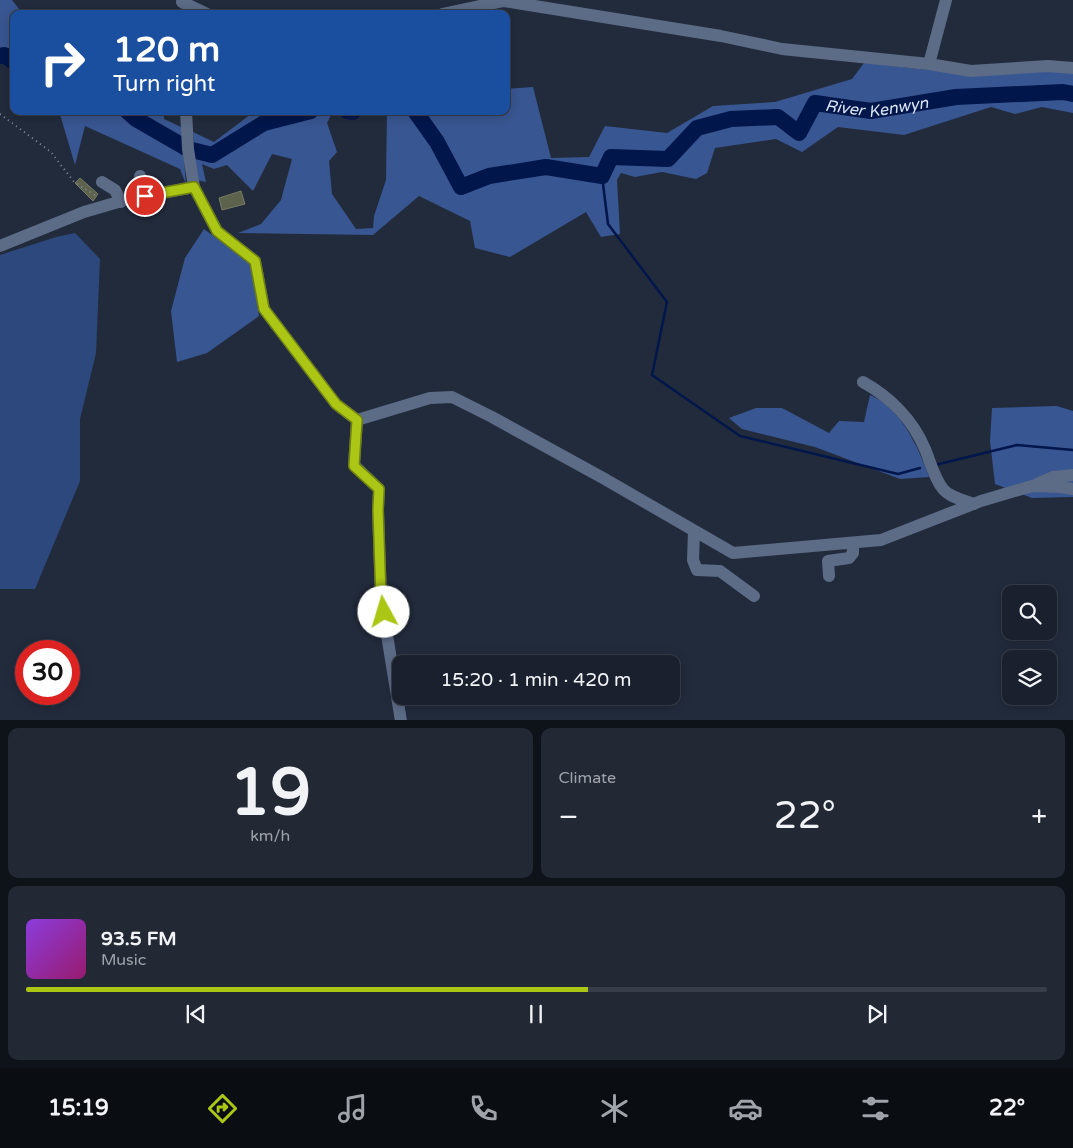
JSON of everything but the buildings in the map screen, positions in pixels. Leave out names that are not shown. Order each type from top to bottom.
[{"type":"street","points":[[929,64],[946,0]]},
{"type":"street","points":[[461,10],[504,1],[721,36],[782,49],[929,64],[971,71],[1048,66],[1073,68]]},
{"type":"street","points":[[182,5],[196,10]]},
{"type":"street","points":[[186,115],[188,149],[194,187],[217,231],[255,261],[264,309],[336,404],[357,420]]},
{"type":"street","points":[[140,176],[145,196]]},
{"type":"street","points":[[102,182],[115,190],[116,203]]},
{"type":"street","points":[[0,246],[84,212],[145,196],[194,187]]},
{"type":"street","points":[[862,382],[880,391],[912,425],[943,489],[955,497],[974,504]]},
{"type":"street","points":[[357,420],[430,398],[452,397],[595,473],[732,554],[880,540],[974,504],[1032,486],[1053,477],[1073,475]]},
{"type":"street","points":[[357,420],[354,466],[379,489],[381,598],[401,720]]},
{"type":"street","points":[[1032,486],[1073,489]]},
{"type":"street","points":[[694,531],[693,560],[697,570],[720,572],[754,596]]},
{"type":"street","points":[[829,576],[828,561],[849,558],[853,553],[853,542]]},
{"type":"path","points":[[0,114],[50,152],[74,182],[116,203]]},
{"type":"shaded area","points":[[0,0],[12,0],[20,10],[10,10],[10,49],[0,49]]},
{"type":"shaded area","points":[[864,63],[929,70],[1053,71],[1073,73],[1073,113],[1042,107],[1015,114],[991,107],[904,135],[838,127],[802,152],[776,139],[715,148],[707,173],[696,179],[662,172],[635,177],[621,173],[617,180],[620,234],[601,237],[586,212],[510,257],[475,248],[470,221],[419,196],[373,235],[238,233],[261,224],[281,200],[292,159],[272,154],[253,191],[227,165],[214,169],[202,164],[206,182],[197,180],[193,132],[214,142],[250,115],[331,115],[327,123],[337,152],[329,161],[332,194],[356,229],[373,228],[374,216],[386,180],[387,115],[510,115],[510,89],[533,87],[551,158],[589,157],[605,126],[667,133],[713,106],[775,102],[852,79]]},
{"type":"shaded area","points":[[60,115],[164,115],[164,119],[181,127],[186,184],[180,169],[85,126],[75,165]]},
{"type":"shaded area","points":[[204,229],[251,264],[259,316],[207,353],[177,362],[171,311],[185,258]]},
{"type":"shaded area","points":[[75,233],[100,259],[96,353],[80,419],[80,481],[35,589],[0,589],[0,255],[56,237]]},
{"type":"shaded area","points":[[870,395],[885,404],[901,421],[917,448],[929,477],[900,479],[815,447],[742,429],[729,418],[756,408],[782,408],[829,433],[839,421],[864,422]]},
{"type":"shaded area","points":[[1057,406],[1073,411],[1073,497],[1032,498],[995,484],[990,441],[992,408]]},
{"type":"waterway","name":"River Kenwyn","points":[[0,56],[4,55],[10,59]]},
{"type":"waterway","name":"River Kenwyn","points":[[418,115],[437,142],[461,187],[489,176],[546,167],[602,176],[611,157],[668,159],[697,128],[731,119],[778,117],[799,133],[815,103],[871,111],[956,97],[1063,92],[1073,94]]},
{"type":"waterway","name":"River Kenwyn","points":[[132,115],[188,149],[212,155],[264,123],[295,115]]},
{"type":"waterway","points":[[602,176],[608,224],[667,302],[652,375],[740,436],[898,474],[920,468]]},
{"type":"waterway","points":[[935,465],[1017,445],[1073,450]]},
{"type":"route","points":[[145,196],[194,187],[217,231],[255,261],[264,309],[336,404],[357,420],[354,466],[379,489],[381,598],[384,612]]}]
